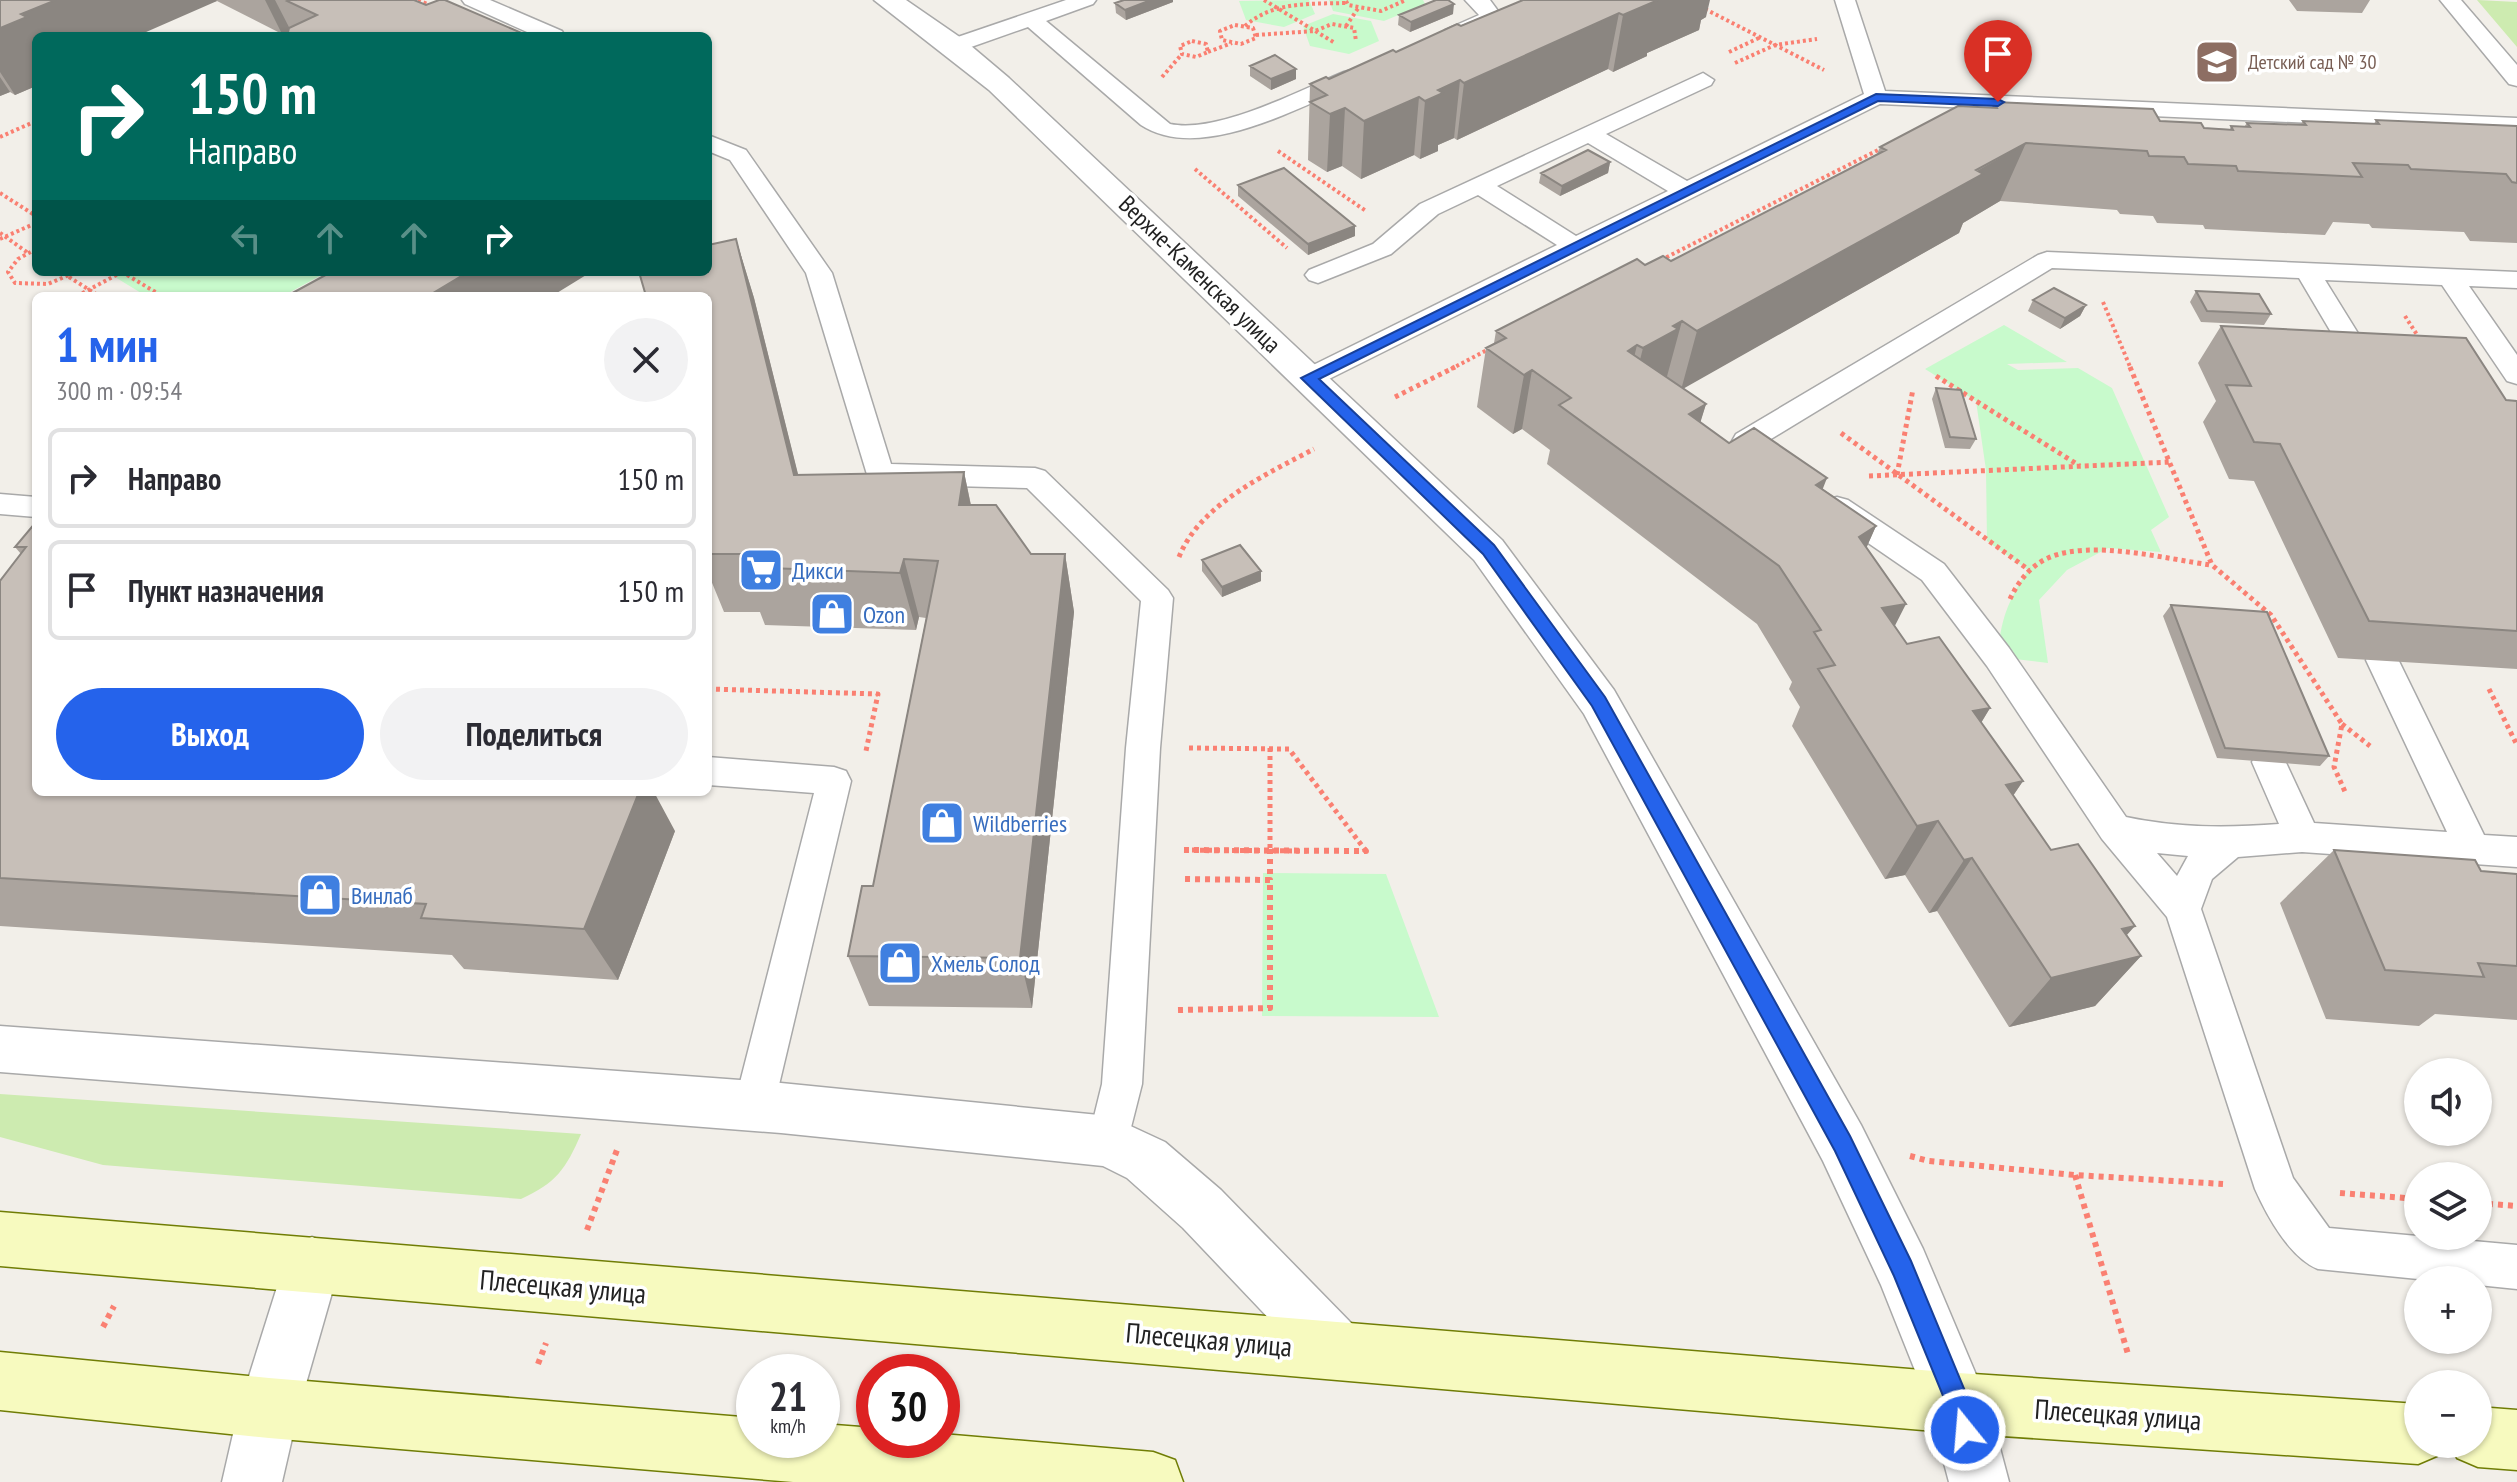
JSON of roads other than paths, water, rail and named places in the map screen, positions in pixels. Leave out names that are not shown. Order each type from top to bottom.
[{"type":"street","name":"Верхне-Каменская улица","points":[[888,0],[954,46],[999,84],[1488,550],[1599,702],[1842,1143],[1903,1269],[1958,1403],[1979,1482]]},
{"type":"street","points":[[0,1049],[754,1106],[1109,1141],[1146,1160],[1202,1209],[1337,1349]]},
{"type":"street","name":"Плесецкая улица","points":[[0,1239],[1958,1403],[2404,1433]]},
{"type":"street","points":[[252,1482],[269,1408],[312,1265]]},
{"type":"street","points":[[0,1381],[269,1408],[1153,1482]]},
{"type":"street","points":[[2492,1438],[2517,1440]]},
{"type":"lane","points":[[472,0],[545,32]]},
{"type":"lane","points":[[954,46],[1086,0]]},
{"type":"lane","points":[[1429,45],[1484,23],[1490,15],[1485,6],[1475,0]]},
{"type":"lane","points":[[1845,0],[1876,97]]},
{"type":"lane","points":[[2450,0],[2517,79]]},
{"type":"lane","points":[[1032,20],[1149,120],[1163,129],[1182,133],[1222,129],[1375,67]]},
{"type":"lane","points":[[1318,275],[1382,249],[1429,209],[1703,80]]},
{"type":"lane","points":[[1309,378],[1876,97],[2517,125]]},
{"type":"lane","points":[[1589,134],[1686,191]]},
{"type":"lane","points":[[712,144],[738,155],[819,273],[879,474],[1035,478],[1157,598],[1143,748],[1122,1084],[1109,1141]]},
{"type":"lane","points":[[1480,186],[1575,246]]},
{"type":"lane","points":[[2517,280],[2047,260],[1906,358],[1805,406],[1746,441],[1802,484],[1933,572],[1998,657],[2115,829],[2183,909],[2276,1189],[2318,1248],[2517,1267]]},
{"type":"lane","points":[[2308,272],[2351,343]]},
{"type":"lane","points":[[2451,278],[2517,375]]},
{"type":"lane","points":[[0,504],[32,507]]},
{"type":"lane","points":[[2382,660],[2473,849]]},
{"type":"lane","points":[[2269,762],[2302,837]]},
{"type":"lane","points":[[712,771],[834,781],[754,1106]]},
{"type":"lane","points":[[2115,829],[2171,841],[2230,843],[2302,837],[2517,852]]},
{"type":"lane","points":[[2183,909],[2197,870],[2230,843]]},
{"type":"place","name":"Детский сад № 30","points":[[2217,62]]},
{"type":"place","name":"Дикси","points":[[761,570]]},
{"type":"place","name":"Ozon","points":[[832,614]]},
{"type":"place","name":"Wildberries","points":[[942,823]]},
{"type":"place","name":"Винлаб","points":[[320,895]]},
{"type":"place","name":"Хмель Солод","points":[[900,963]]}]
